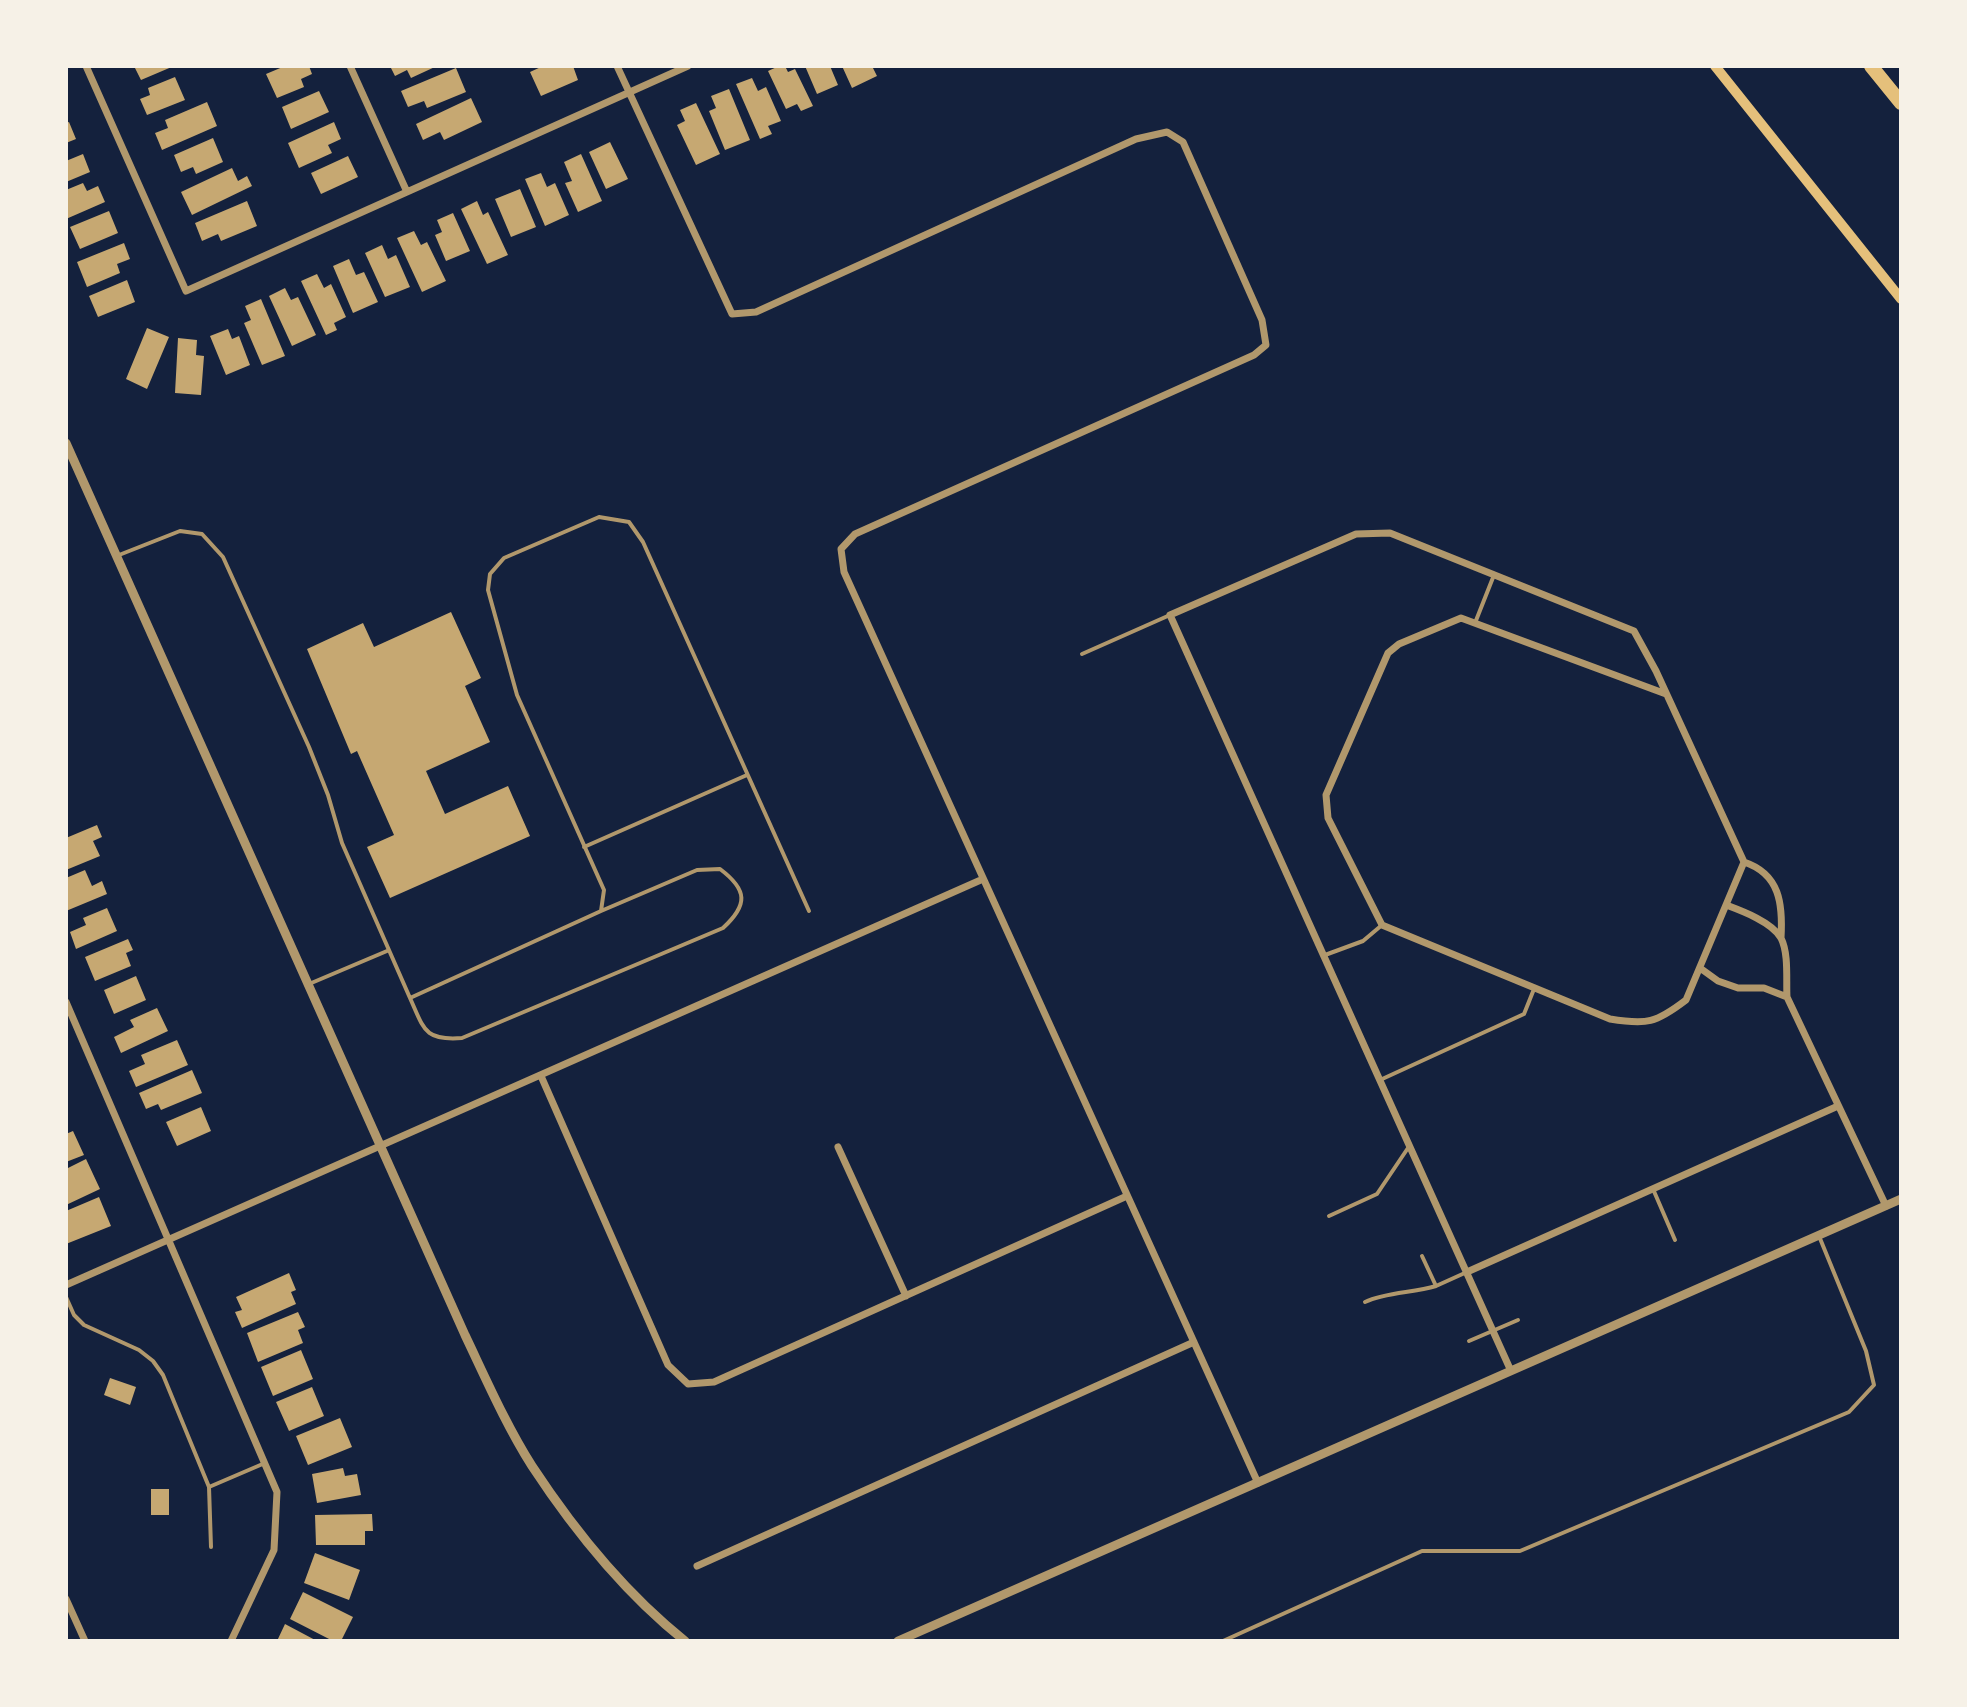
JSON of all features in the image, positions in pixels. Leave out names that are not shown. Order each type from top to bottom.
[{"type":"highway","points":[[1871,66],[1901,103]]},
{"type":"main road","points":[[1715,66],[1901,299]]},
{"type":"street","points":[[86,66],[186,291],[688,66]]},
{"type":"street","points":[[350,66],[407,192]]},
{"type":"street","points":[[617,66],[732,314],[756,312],[1136,139],[1167,132],[1183,142],[1262,320],[1266,345],[1254,355],[855,534],[841,549],[844,572],[1258,1483]]},
{"type":"street","points":[[66,443],[465,1335],[531,1465],[580,1532],[632,1592],[681,1639]]},
{"type":"street","points":[[1511,1371],[1170,615],[1356,534],[1390,533],[1634,631],[1744,862],[1759,867],[1774,885],[1783,909],[1781,938],[1787,997],[1886,1206]]},
{"type":"street","points":[[1666,694],[1461,618],[1399,644],[1388,653],[1326,795],[1328,818],[1382,925],[1610,1019],[1642,1024],[1667,1015],[1686,1000],[1744,862]]},
{"type":"street","points":[[66,1285],[983,879]]},
{"type":"street","points":[[1726,905],[1758,918],[1781,938]]},
{"type":"street","points":[[1700,968],[1718,981],[1738,988],[1764,988],[1787,997]]},
{"type":"street","points":[[66,1002],[277,1492],[274,1550],[231,1641]]},
{"type":"street","points":[[541,1076],[668,1365],[688,1384],[714,1382],[1127,1196]]},
{"type":"street","points":[[1467,1272],[1838,1106]]},
{"type":"street","points":[[838,1147],[906,1296]]},
{"type":"street","points":[[898,1641],[1901,1199]]},
{"type":"street","points":[[697,1566],[1194,1342]]},
{"type":"street","points":[[66,1599],[85,1641]]},
{"type":"lane","points":[[601,911],[604,890],[517,695],[488,590],[490,574],[504,558],[599,517],[629,522],[643,542],[809,911]]},
{"type":"lane","points":[[116,556],[180,531],[202,534],[223,557],[309,747],[342,843],[387,951],[423,1028],[440,1040],[462,1038],[723,928],[739,913],[742,899],[734,880],[720,869],[697,870],[410,998]]},
{"type":"lane","points":[[1475,623],[1494,575]]},
{"type":"lane","points":[[1082,654],[1170,615]]},
{"type":"lane","points":[[584,847],[748,775]]},
{"type":"lane","points":[[1324,956],[1363,941],[1382,925]]},
{"type":"lane","points":[[308,985],[387,951]]},
{"type":"lane","points":[[1380,1080],[1524,1014],[1535,988]]},
{"type":"lane","points":[[1329,1216],[1377,1194],[1410,1146]]},
{"type":"lane","points":[[1653,1189],[1675,1240]]},
{"type":"lane","points":[[1223,1641],[1422,1551],[1520,1551],[1849,1412],[1874,1385],[1866,1351],[1819,1236]]},
{"type":"lane","points":[[1422,1256],[1436,1286]]},
{"type":"lane","points":[[1365,1302],[1376,1297],[1413,1293],[1467,1272]]},
{"type":"lane","points":[[66,1297],[74,1315],[84,1325],[139,1350],[153,1361],[163,1375],[209,1487],[211,1547]]},
{"type":"lane","points":[[1469,1341],[1518,1320]]},
{"type":"lane","points":[[209,1487],[265,1463]]},
{"type":"building","points":[[134,66],[174,66],[141,80]]},
{"type":"building","points":[[285,66],[309,66],[312,74],[301,79],[304,87],[277,98],[266,74]]},
{"type":"building","points":[[390,66],[437,66],[411,78],[407,70],[395,76]]},
{"type":"building","points":[[543,66],[573,66],[578,80],[541,96],[530,72]]},
{"type":"building","points":[[785,66],[788,72],[795,69],[813,106],[801,111],[797,104],[786,109],[768,71]]},
{"type":"building","points":[[805,66],[830,66],[838,85],[817,94]]},
{"type":"building","points":[[842,66],[872,66],[877,76],[852,88]]},
{"type":"building","points":[[456,68],[466,92],[427,108],[424,101],[408,107],[401,91]]},
{"type":"building","points":[[175,77],[185,100],[147,115],[140,99],[150,95],[148,88]]},
{"type":"building","points":[[752,78],[758,91],[766,87],[781,121],[768,126],[772,134],[760,139],[736,84]]},
{"type":"building","points":[[729,89],[750,140],[725,150],[709,111],[716,108],[711,96]]},
{"type":"building","points":[[319,91],[329,112],[291,129],[282,107]]},
{"type":"building","points":[[471,98],[482,122],[444,140],[440,132],[423,140],[416,124]]},
{"type":"building","points":[[207,102],[217,126],[162,150],[155,133],[168,128],[165,120]]},
{"type":"building","points":[[696,103],[720,154],[696,165],[677,125],[685,121],[680,110]]},
{"type":"building","points":[[69,122],[76,139],[66,143],[66,123]]},
{"type":"building","points":[[334,122],[341,139],[328,145],[332,153],[299,168],[288,143]]},
{"type":"building","points":[[213,138],[223,162],[196,174],[193,167],[181,172],[174,155]]},
{"type":"building","points":[[610,142],[628,179],[606,189],[589,152]]},
{"type":"building","points":[[83,154],[90,172],[66,182],[66,161]]},
{"type":"building","points":[[581,154],[602,201],[578,212],[565,183],[572,181],[564,162]]},
{"type":"building","points":[[348,156],[358,177],[321,194],[311,173]]},
{"type":"building","points":[[232,168],[238,181],[247,176],[252,186],[192,215],[181,192]]},
{"type":"building","points":[[541,173],[547,187],[555,183],[569,215],[545,226],[525,179]]},
{"type":"building","points":[[83,183],[87,191],[98,186],[105,202],[66,219],[66,190]]},
{"type":"building","points":[[520,189],[536,227],[511,237],[495,199]]},
{"type":"building","points":[[247,201],[257,226],[221,241],[218,234],[202,241],[195,223]]},
{"type":"building","points":[[477,201],[483,215],[488,212],[508,255],[487,264],[461,209]]},
{"type":"building","points":[[109,211],[118,233],[80,249],[70,227]]},
{"type":"building","points":[[453,213],[470,251],[446,261],[435,235],[442,232],[437,220]]},
{"type":"building","points":[[414,231],[421,245],[427,242],[446,281],[422,292],[397,238]]},
{"type":"building","points":[[124,243],[130,259],[117,264],[120,273],[87,287],[77,262]]},
{"type":"building","points":[[382,245],[388,259],[396,255],[410,287],[385,297],[365,253]]},
{"type":"building","points":[[349,259],[356,275],[364,272],[378,302],[353,313],[333,266]]},
{"type":"building","points":[[317,274],[324,288],[331,284],[346,317],[334,323],[337,330],[326,335],[301,281]]},
{"type":"building","points":[[127,280],[135,302],[98,317],[89,296]]},
{"type":"building","points":[[285,288],[291,300],[298,297],[316,335],[292,346],[269,296]]},
{"type":"building","points":[[261,299],[285,356],[262,365],[244,323],[251,320],[245,306]]},
{"type":"building","points":[[147,328],[169,337],[147,389],[126,379]]},
{"type":"building","points":[[228,329],[232,339],[239,336],[250,365],[226,375],[210,336]]},
{"type":"building","points":[[178,338],[197,340],[196,355],[204,356],[201,395],[175,393]]},
{"type":"building","points":[[451,612],[481,678],[465,686],[490,742],[426,771],[445,814],[508,786],[530,836],[390,898],[367,847],[394,835],[357,751],[351,754],[307,649],[363,623],[374,647]]},
{"type":"building","points":[[97,825],[102,837],[93,841],[100,856],[66,870],[66,838]]},
{"type":"building","points":[[85,870],[92,886],[102,881],[107,894],[66,911],[66,878]]},
{"type":"building","points":[[107,908],[117,931],[76,949],[70,932],[86,925],[83,918]]},
{"type":"building","points":[[128,939],[133,950],[126,953],[131,966],[95,981],[85,957]]},
{"type":"building","points":[[136,976],[146,1000],[114,1014],[104,990]]},
{"type":"building","points":[[157,1008],[168,1031],[121,1053],[114,1037],[134,1027],[130,1020]]},
{"type":"building","points":[[177,1040],[188,1065],[136,1087],[129,1071],[145,1064],[141,1055]]},
{"type":"building","points":[[192,1070],[202,1093],[161,1110],[158,1104],[146,1109],[139,1093]]},
{"type":"building","points":[[201,1107],[211,1131],[177,1146],[166,1122]]},
{"type":"building","points":[[73,1131],[84,1155],[66,1162],[66,1134]]},
{"type":"building","points":[[86,1159],[100,1189],[66,1205],[66,1169]]},
{"type":"building","points":[[99,1197],[111,1226],[66,1244],[66,1211]]},
{"type":"building","points":[[289,1273],[296,1290],[291,1292],[296,1304],[242,1328],[235,1312],[242,1310],[236,1297]]},
{"type":"building","points":[[298,1312],[305,1327],[298,1330],[303,1343],[258,1362],[247,1333]]},
{"type":"building","points":[[301,1350],[313,1379],[273,1396],[261,1367]]},
{"type":"building","points":[[110,1378],[136,1387],[130,1405],[104,1395]]},
{"type":"building","points":[[312,1387],[324,1416],[289,1431],[276,1402]]},
{"type":"building","points":[[340,1418],[352,1447],[308,1465],[296,1436]]},
{"type":"building","points":[[343,1468],[345,1476],[357,1474],[361,1495],[317,1503],[312,1474]]},
{"type":"building","points":[[151,1489],[169,1489],[169,1515],[151,1515]]},
{"type":"building","points":[[372,1514],[373,1531],[365,1531],[365,1545],[316,1545],[315,1515]]},
{"type":"building","points":[[315,1553],[360,1570],[349,1600],[304,1583]]},
{"type":"building","points":[[303,1592],[353,1617],[341,1641],[333,1641],[290,1619]]},
{"type":"building","points":[[285,1624],[317,1641],[277,1641]]}]
